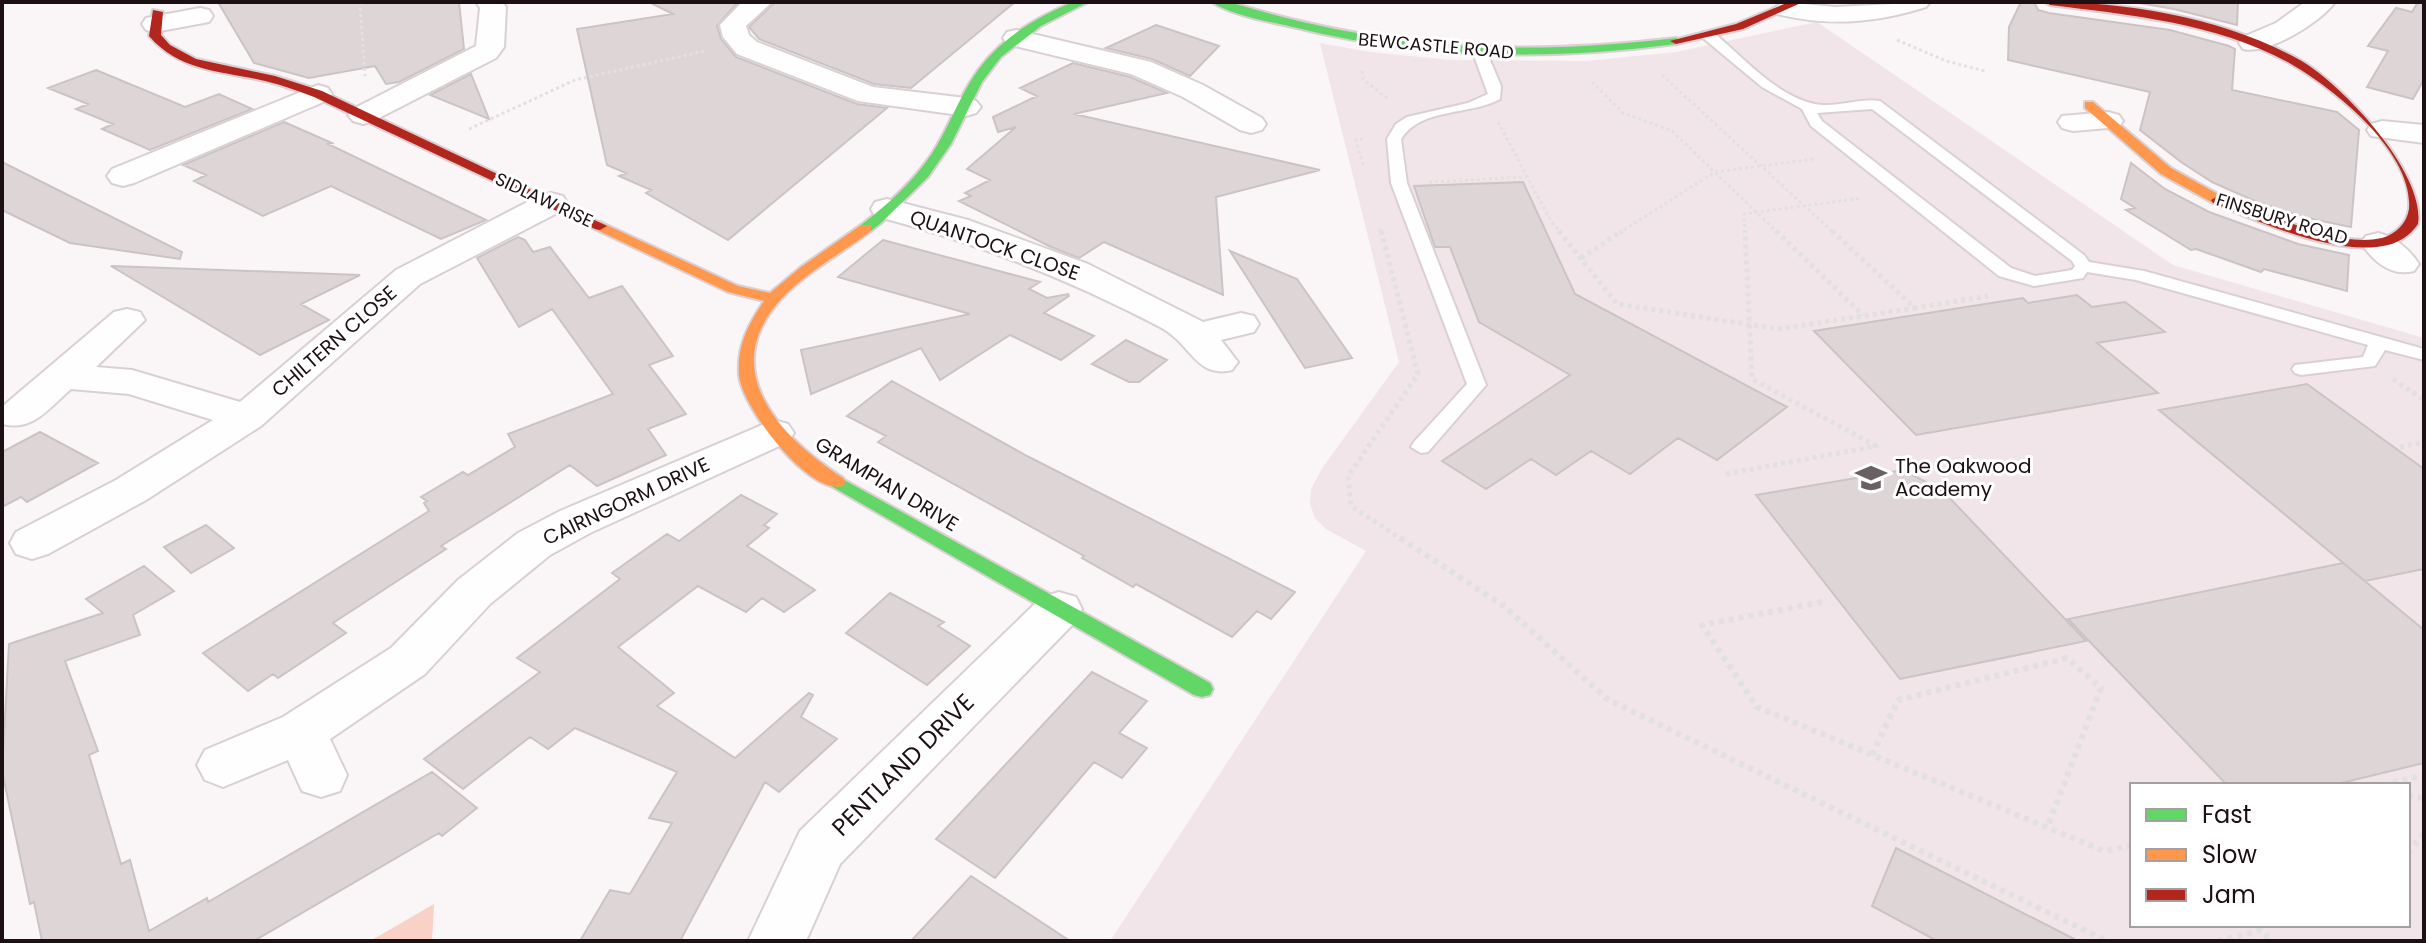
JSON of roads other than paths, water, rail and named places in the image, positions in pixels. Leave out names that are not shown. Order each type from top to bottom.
[{"type":"street","points":[[759,2],[744,12],[733,25],[742,44],[756,53],[868,95],[888,100],[966,107]]},
{"type":"street","name":"GRAMPIAN DRIVE","points":[[1083,2],[1055,14],[1016,38],[988,64],[929,167],[863,231],[787,283],[772,298],[752,337],[745,377],[751,399],[774,433],[813,468],[1202,689]]},
{"type":"street","name":"BEWCASTLE ROAD","points":[[1217,2],[1311,31],[1380,43],[1480,53],[1563,53],[1631,48],[1708,35],[1754,22],[1792,5]]},
{"type":"street","points":[[1792,5],[1841,16],[1917,2]]},
{"type":"street","name":"FINSBURY ROAD","points":[[2050,2],[2178,21],[2253,43],[2313,73],[2382,130],[2415,171],[2420,204],[2407,229],[2395,238],[2390,253],[2320,234],[2214,198],[2175,177],[2090,116]]},
{"type":"street","points":[[2253,43],[2285,29],[2322,2]]},
{"type":"street","points":[[363,115],[486,52],[490,47],[499,4]]},
{"type":"street","points":[[156,18],[200,16]]},
{"type":"street","name":"SIDLAW RISE","points":[[156,18],[155,36],[180,59],[223,71],[280,80],[326,97],[733,289],[772,298]]},
{"type":"street","points":[[1016,38],[1141,68],[1251,124]]},
{"type":"street","points":[[122,175],[326,97]]},
{"type":"street","points":[[1190,119],[1222,107]]},
{"type":"street","points":[[2382,130],[2424,134]]},
{"type":"street","name":"CHILTERN CLOSE","points":[[32,543],[108,522],[167,468],[247,417],[408,277],[551,203]]},
{"type":"street","name":"QUANTOCK CLOSE","points":[[887,209],[956,227],[1076,271],[1177,321],[1208,348],[1241,324]]},
{"type":"street","points":[[17,415],[127,320]]},
{"type":"street","points":[[62,376],[132,382],[247,417]]},
{"type":"street","name":"CAIRNGORM DRIVE","points":[[223,765],[311,753],[408,661],[474,592],[534,544],[575,522],[774,433]]},
{"type":"street","name":"PENTLAND DRIVE","points":[[777,941],[820,848],[1059,609]]},
{"type":"lane","points":[[1708,35],[1777,91],[1807,106],[1828,109],[1875,104],[2078,258],[2083,266],[2153,279],[2424,355]]},
{"type":"lane","points":[[1421,447],[1477,385],[1399,183],[1394,139],[1403,125],[1417,118],[1487,102],[1495,96],[1480,53]]},
{"type":"lane","points":[[1807,106],[1816,123],[2005,272],[2034,281],[2077,274],[2083,266]]},
{"type":"lane","points":[[2301,369],[2369,362],[2375,355],[2377,342]]},
{"type":"place","name":"The Oakwood Academy","points":[[1871,478]]}]
